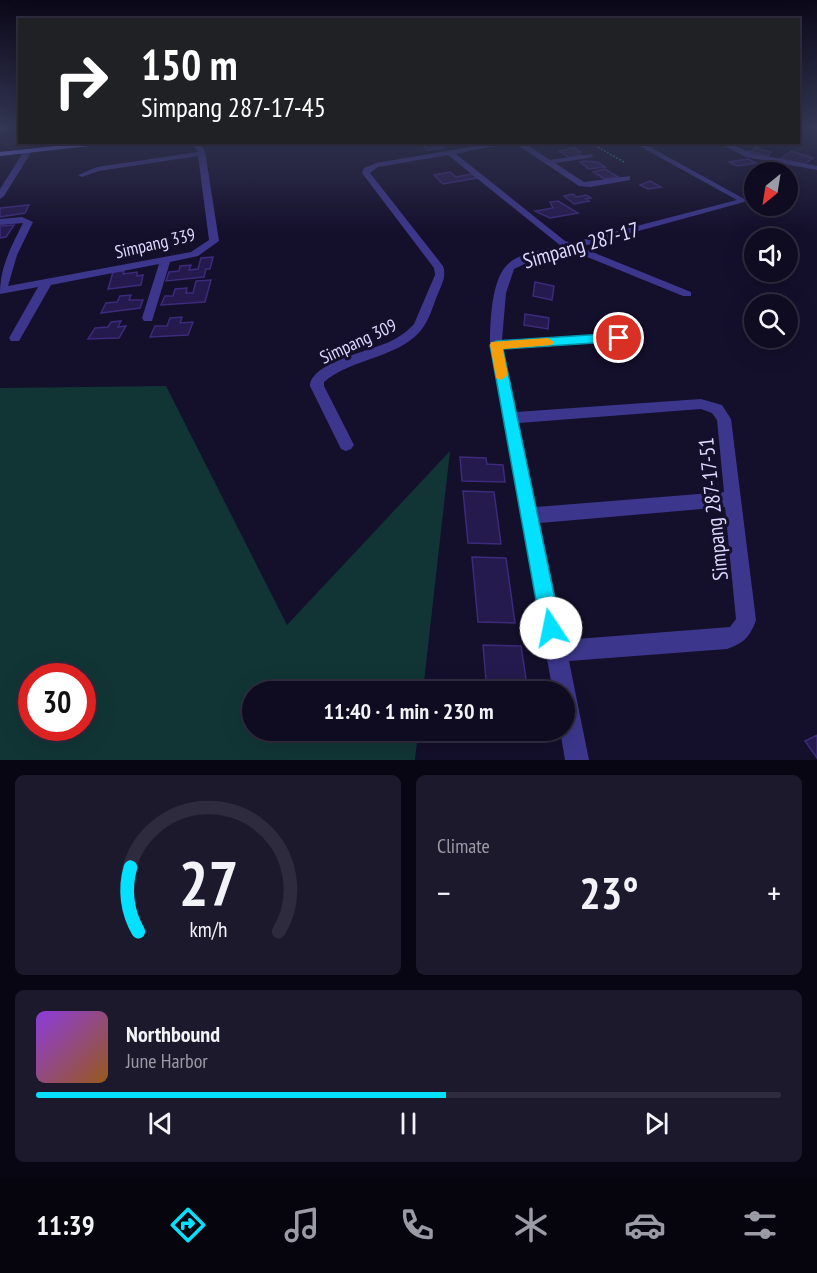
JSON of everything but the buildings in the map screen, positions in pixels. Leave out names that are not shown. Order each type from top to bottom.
[{"type":"street","points":[[0,196],[21,162]]},
{"type":"street","points":[[82,175],[97,169],[142,162]]},
{"type":"street","name":"Simpang 339","points":[[1,290],[200,252],[214,241],[201,162]]},
{"type":"street","name":"Simpang 309","points":[[346,445],[317,386],[317,380],[330,369],[407,338],[419,325],[440,274],[439,268],[366,173],[376,165],[392,162]]},
{"type":"street","points":[[462,162],[569,246],[687,294]]},
{"type":"street","points":[[550,162],[584,184],[627,178]]},
{"type":"street","name":"Simpang 287-17","points":[[562,681],[508,418],[496,345],[502,288],[508,269],[523,260],[569,246],[743,202],[740,197],[674,162]]},
{"type":"street","points":[[788,162],[817,168]]},
{"type":"street","points":[[0,222],[22,220],[27,222],[12,255],[1,290]]},
{"type":"street","points":[[0,256],[12,255]]},
{"type":"street","points":[[148,318],[165,260]]},
{"type":"street","points":[[15,338],[46,283]]},
{"type":"street","points":[[496,345],[619,338]]},
{"type":"street","name":"Simpang 287-17-51","points":[[508,418],[701,404],[717,409],[724,419],[746,620],[738,634],[715,640],[556,651]]},
{"type":"street","points":[[529,516],[731,499]]},
{"type":"street","name":"Simpang 287-17","points":[[573,741],[577,760]]},
{"type":"green space","points":[[166,386],[287,625],[450,451],[424,681],[242,681],[242,741],[417,741],[415,760],[0,760],[0,388]]},
{"type":"slow traffic","points":[[501,375],[496,345],[548,342]]},
{"type":"route","points":[[551,628],[508,418],[496,345],[619,338]]}]
